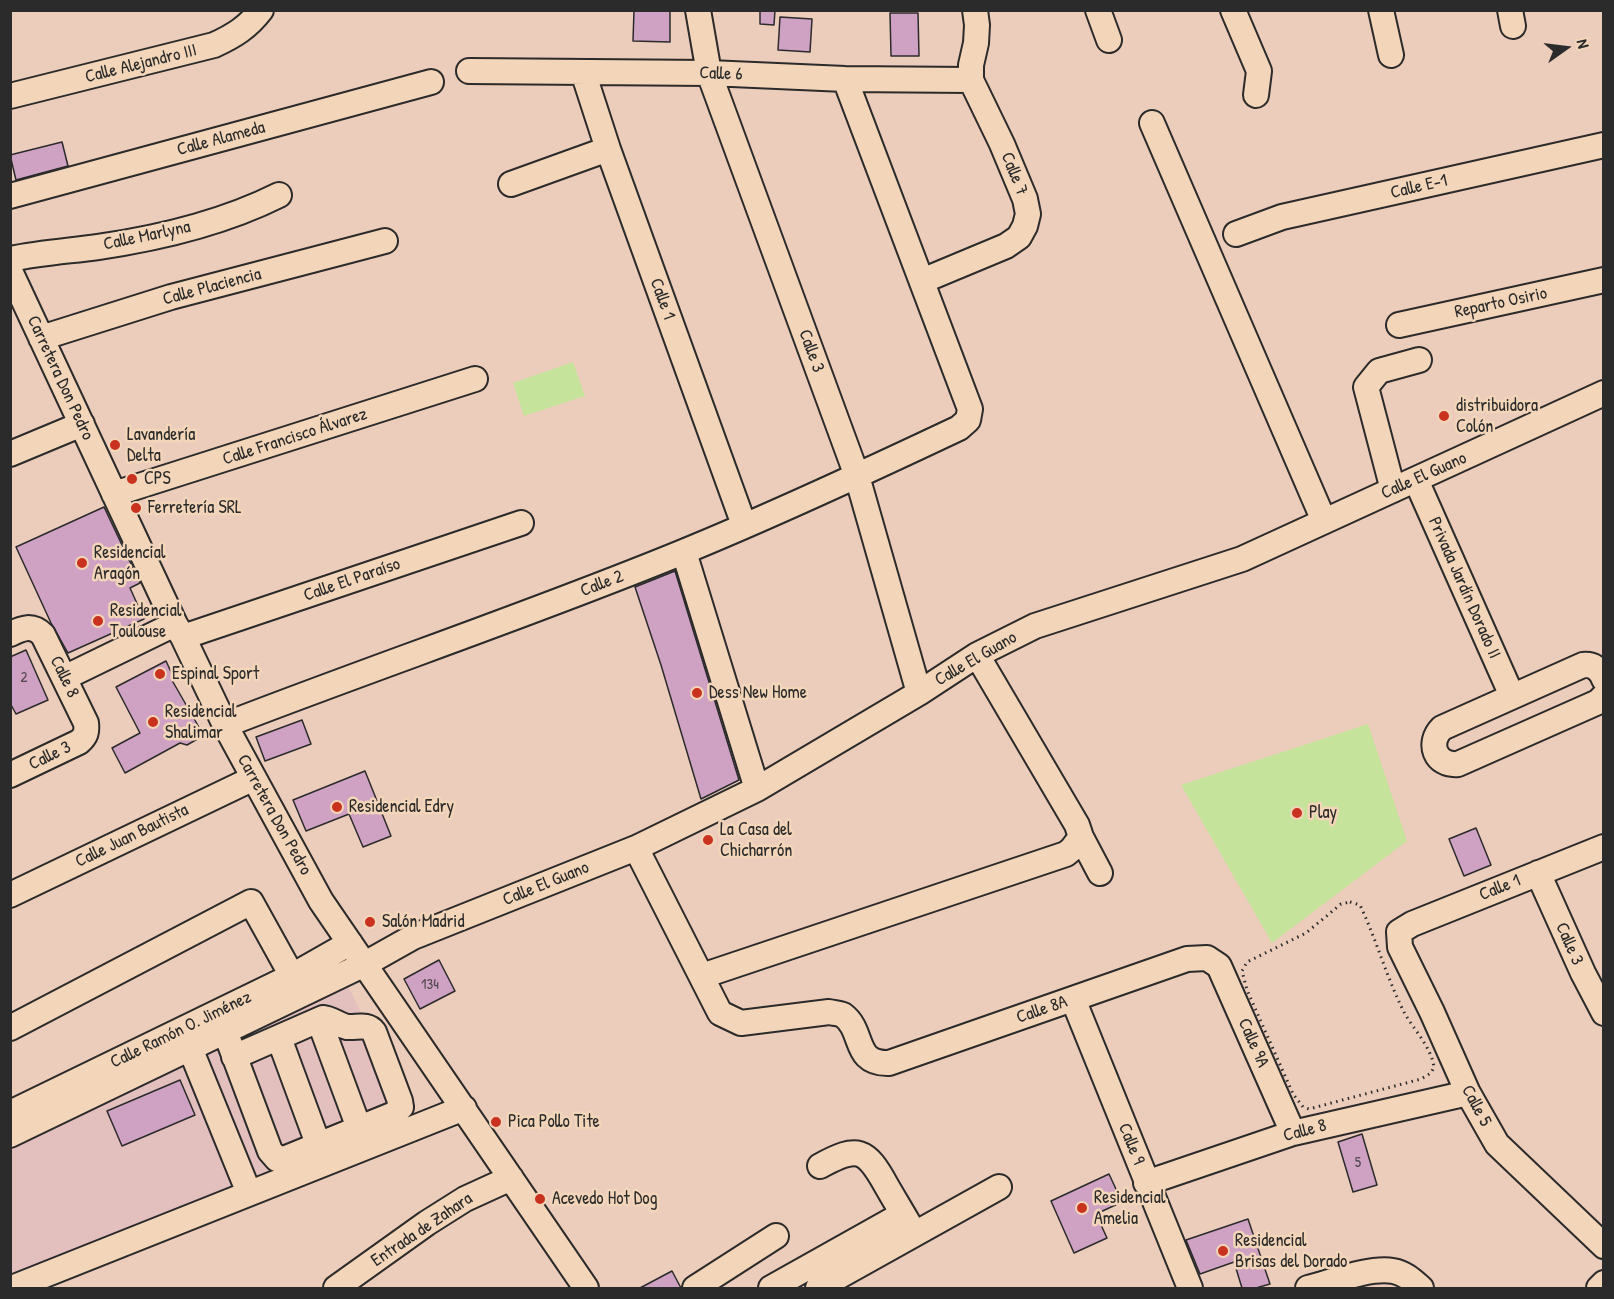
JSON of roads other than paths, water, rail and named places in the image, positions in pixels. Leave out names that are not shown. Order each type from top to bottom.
[{"type":"street","name":"Calle Alejandro III","points":[[10,96],[214,45],[242,30],[261,10]]},
{"type":"street","name":"Calle 3","points":[[698,10],[709,73],[857,476],[919,693]]},
{"type":"street","name":"Calle 7","points":[[922,281],[1006,246],[1018,237],[1025,226],[1028,214],[1025,199],[972,80],[971,65],[977,25],[975,10]]},
{"type":"street","points":[[1098,10],[1109,40]]},
{"type":"street","points":[[1233,10],[1258,71],[1257,95]]},
{"type":"street","points":[[1381,10],[1391,55]]},
{"type":"street","name":"Calle 6","points":[[470,71],[709,73],[972,80]]},
{"type":"street","name":"Calle 1","points":[[583,72],[608,148],[744,525]]},
{"type":"street","points":[[845,78],[922,281]]},
{"type":"street","name":"Calle Alameda","points":[[10,196],[431,81]]},
{"type":"street","points":[[1152,123],[1324,521]]},
{"type":"street","name":"Calle E-1","points":[[1236,234],[1282,217],[1604,145]]},
{"type":"street","points":[[511,184],[608,148]]},
{"type":"street","name":"Calle Marlyna","points":[[11,271],[211,223],[255,207],[279,195]]},
{"type":"street","name":"Calle Placiencia","points":[[41,338],[171,297],[385,241]]},
{"type":"street","name":"Carretera Don Pedro","points":[[11,271],[114,494],[225,725],[321,901],[586,1288]]},
{"type":"street","name":"Reparto Osirio","points":[[1399,325],[1604,280]]},
{"type":"street","name":"Calle 2","points":[[225,725],[684,552],[857,476],[959,428],[968,420],[970,409],[922,281]]},
{"type":"street","points":[[1393,490],[1366,387],[1379,371],[1419,360]]},
{"type":"street","name":"Calle Francisco Álvarez","points":[[114,494],[475,379]]},
{"type":"street","name":"Calle El Guano","points":[[10,1135],[365,963],[413,937],[636,848],[757,789],[919,693],[977,655],[1035,626],[1242,559],[1604,393]]},
{"type":"street","points":[[10,454],[82,423]]},
{"type":"street","name":"Privada Jardín Dorado II","points":[[1416,480],[1512,696]]},
{"type":"street","name":"Calle El Paraíso","points":[[64,678],[179,630],[521,523]]},
{"type":"street","points":[[684,552],[757,789]]},
{"type":"street","name":"Calle 8","points":[[21,631],[38,629],[43,635],[86,723],[86,734]]},
{"type":"street","points":[[977,655],[1077,825],[1100,873]]},
{"type":"street","points":[[1604,679],[1596,668],[1582,665],[1442,728],[1436,734],[1434,742],[1436,753],[1442,761],[1450,765],[1458,764],[1598,702],[1604,696]]},
{"type":"street","name":"Calle 3","points":[[10,775],[80,742],[86,734]]},
{"type":"street","name":"Calle Juan Bautista","points":[[10,895],[254,778]]},
{"type":"street","points":[[636,848],[702,976],[1066,854],[1081,837]]},
{"type":"street","name":"Calle 1","points":[[1399,932],[1412,924],[1604,847]]},
{"type":"street","name":"Calle 3","points":[[1538,873],[1583,973],[1604,1013]]},
{"type":"street","points":[[10,1028],[251,902],[292,976]]},
{"type":"street","name":"Calle 5","points":[[1399,932],[1400,947],[1468,1093],[1497,1144],[1604,1246]]},
{"type":"street","name":"Calle Ramón O. Jiménez","points":[[10,1113],[292,976],[350,944]]},
{"type":"street","name":"Calle 8A","points":[[702,976],[720,1013],[741,1023],[829,1012],[842,1014],[850,1024],[865,1055],[876,1063],[889,1063],[1187,959],[1207,958]]},
{"type":"street","name":"Calle 9A","points":[[1207,958],[1219,966],[1293,1133]]},
{"type":"street","name":"Calle 9","points":[[1073,999],[1146,1183],[1191,1288]]},
{"type":"street","points":[[12,1288],[249,1193],[322,1153],[359,1128],[399,1111],[400,1101],[371,1028],[344,1026],[327,1018],[234,1057]]},
{"type":"street","points":[[319,1020],[359,1128]]},
{"type":"street","points":[[225,1031],[273,1156],[282,1159],[322,1153],[464,1108]]},
{"type":"street","points":[[279,1038],[322,1153]]},
{"type":"street","points":[[190,1048],[249,1193]]},
{"type":"street","name":"Calle 8","points":[[1146,1183],[1293,1133],[1468,1093]]},
{"type":"street","points":[[820,1166],[848,1153],[865,1156],[875,1166],[908,1223]]},
{"type":"street","name":"Entrada de Zahara","points":[[336,1288],[427,1223],[465,1199],[511,1178]]},
{"type":"street","points":[[771,1288],[908,1223],[999,1187]]},
{"type":"street","points":[[818,1288],[908,1223]]},
{"type":"street","points":[[695,1288],[776,1236]]},
{"type":"street","points":[[1308,1288],[1368,1272],[1392,1271],[1406,1276],[1421,1288]]},
{"type":"street","points":[[1599,1288],[1604,1283]]},
{"type":"place","name":"distribuidora Colón","points":[[1444,416]]},
{"type":"place","name":"Lavandería Delta","points":[[115,445]]},
{"type":"place","name":"CPS","points":[[132,479]]},
{"type":"place","name":"Ferretería SRL","points":[[136,508]]},
{"type":"place","name":"Residencial Aragón","points":[[82,563]]},
{"type":"place","name":"Residencial Toulouse","points":[[98,621]]},
{"type":"place","name":"Espinal Sport","points":[[160,674]]},
{"type":"place","name":"Dess New Home","points":[[697,693]]},
{"type":"place","name":"Residencial Shalimar","points":[[153,722]]},
{"type":"place","name":"Residencial Edry","points":[[337,807]]},
{"type":"place","name":"Play","points":[[1297,813]]},
{"type":"place","name":"La Casa del Chicharrón","points":[[708,840]]},
{"type":"place","name":"Salón Madrid","points":[[370,922]]},
{"type":"place","name":"Pica Pollo Tite","points":[[496,1122]]},
{"type":"place","name":"Acevedo Hot Dog","points":[[540,1199]]},
{"type":"place","name":"Residencial Amelia","points":[[1082,1208]]},
{"type":"place","name":"Residencial Brisas del Dorado","points":[[1223,1251]]}]
